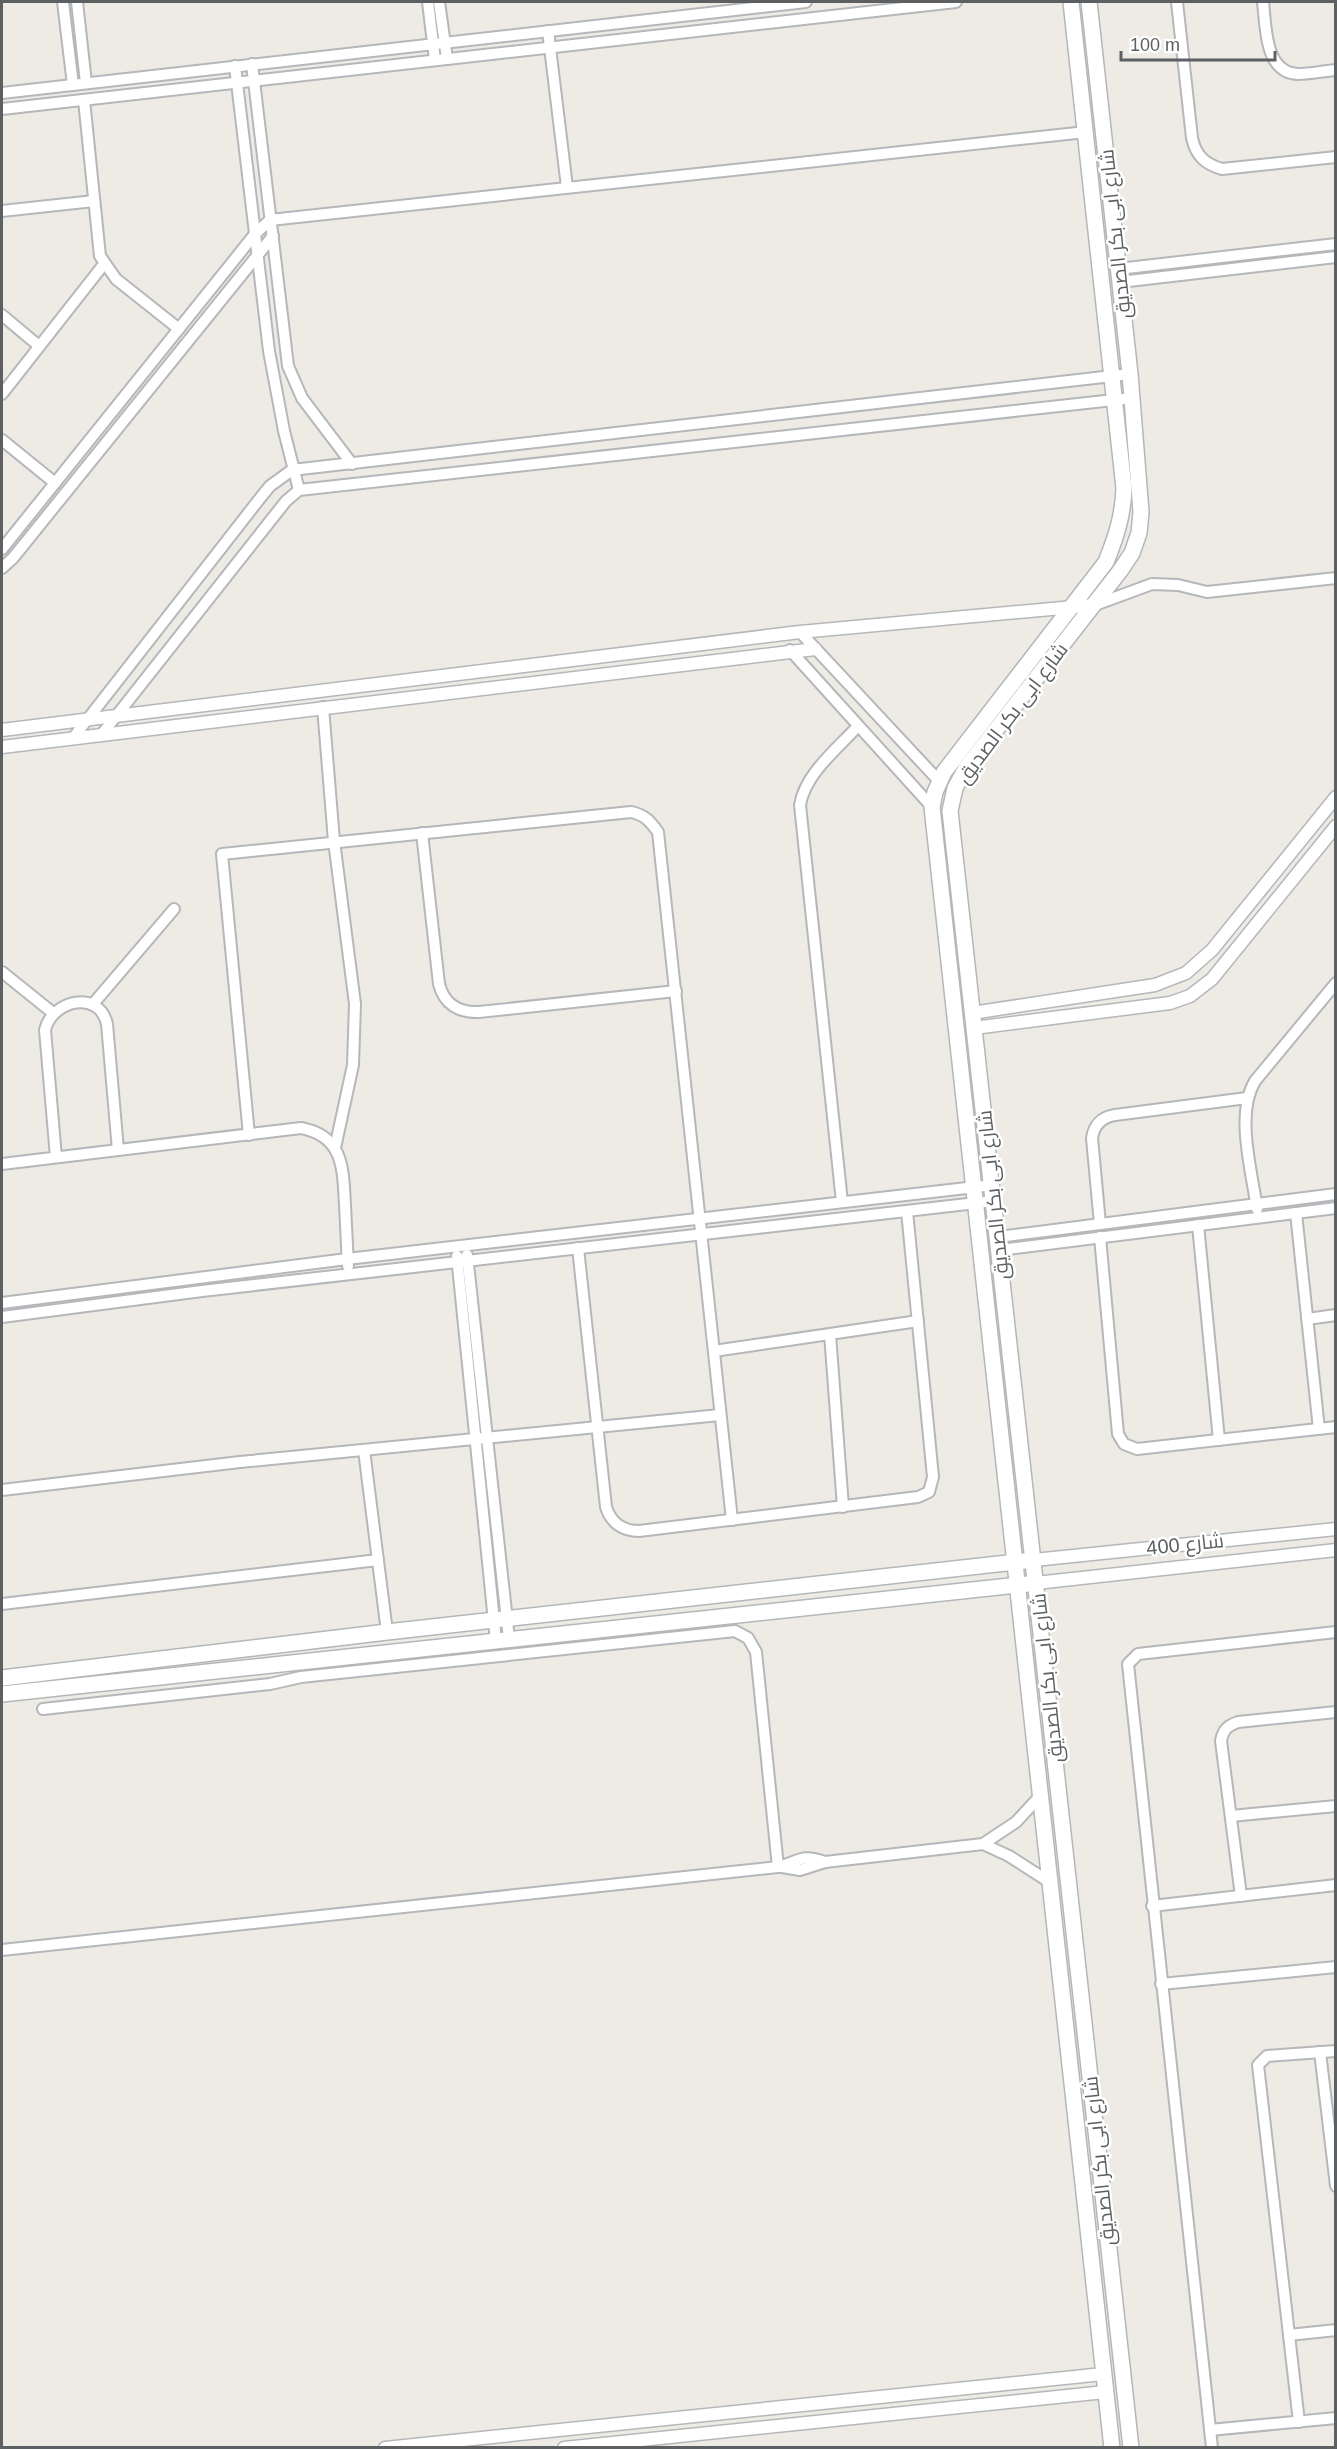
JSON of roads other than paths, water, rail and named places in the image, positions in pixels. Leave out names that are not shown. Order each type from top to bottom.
[{"type":"main road","name":"شارع ابى بكر الصديق","points":[[1071,2],[1124,488],[1122,516],[1106,562],[939,781],[932,807],[1112,2448]]},
{"type":"main road","name":"شارع ابى بكر الصديق","points":[[1089,2],[1130,374],[1141,512],[1139,533],[1132,553],[1095,605],[966,768],[955,788],[950,811],[1131,2448]]},
{"type":"main road","points":[[2,1678],[387,1632],[1034,1560]]},
{"type":"main road","points":[[2,1694],[1036,1583]]},
{"type":"main road","points":[[1082,2167],[1100,2165]]},
{"type":"street","points":[[63,2],[73,85]]},
{"type":"street","points":[[76,2],[86,83]]},
{"type":"street","points":[[428,2],[439,43]]},
{"type":"street","points":[[439,2],[441,60]]},
{"type":"street","points":[[2,93],[548,31],[721,6],[806,2]]},
{"type":"street","points":[[2,109],[956,2]]},
{"type":"street","points":[[1182,2],[1177,2],[1192,138],[1199,157],[1210,165],[1222,169],[1335,157]]},
{"type":"street","points":[[1263,2],[1269,46],[1274,60],[1280,66],[1297,74],[1335,70]]},
{"type":"street","points":[[721,6],[724,28]]},
{"type":"street","points":[[734,6],[736,26]]},
{"type":"street","points":[[548,31],[567,188]]},
{"type":"street","points":[[252,64],[285,349],[294,382],[312,412],[352,464]]},
{"type":"street","points":[[236,66],[273,371],[292,470],[299,490]]},
{"type":"street","points":[[84,100],[98,247],[104,264],[116,279],[178,329]]},
{"type":"street","points":[[2,549],[255,234],[270,220],[1086,132]]},
{"type":"street","points":[[2,211],[94,201]]},
{"type":"street","points":[[2,568],[13,558],[273,236]]},
{"type":"street","points":[[1119,276],[1335,244]]},
{"type":"street","points":[[1119,276],[1335,257]]},
{"type":"street","points":[[2,394],[104,264]]},
{"type":"street","points":[[2,315],[39,346]]},
{"type":"street","points":[[73,738],[261,497],[270,486],[292,470],[1130,374]]},
{"type":"street","points":[[102,734],[286,501],[299,490],[1132,398]]},
{"type":"street","points":[[2,440],[55,483]]},
{"type":"street","points":[[2,730],[800,632],[1095,605],[1152,584],[1179,585],[1207,592],[1335,578]]},
{"type":"street","points":[[800,632],[939,781]]},
{"type":"street","points":[[776,635],[932,807]]},
{"type":"street","points":[[2,747],[790,650],[815,649]]},
{"type":"street","points":[[323,707],[333,841],[355,1004],[353,1065],[335,1148]]},
{"type":"street","points":[[842,1202],[800,806],[803,792],[811,778],[858,726]]},
{"type":"street","points":[[973,1020],[1155,985],[1186,973],[1212,950],[1335,796]]},
{"type":"street","points":[[249,1135],[222,855],[333,841],[631,812],[642,814],[658,832],[732,1520]]},
{"type":"street","points":[[973,1020],[1160,1005],[1190,996],[1212,979],[1335,826]]},
{"type":"street","points":[[422,833],[439,984],[443,996],[452,1005],[465,1012],[479,1012],[676,991]]},
{"type":"street","points":[[93,1004],[174,909]]},
{"type":"street","points":[[2,972],[53,1013]]},
{"type":"street","points":[[1258,1218],[1245,1115],[1247,1098],[1255,1081],[1335,983]]},
{"type":"street","points":[[56,1157],[45,1036],[46,1024],[53,1013],[68,1004],[82,1002],[93,1004],[101,1010],[107,1024],[118,1150]]},
{"type":"street","points":[[1100,1224],[1092,1138],[1094,1128],[1100,1120],[1114,1115],[1247,1098]]},
{"type":"street","points":[[2,1164],[301,1128],[323,1137],[335,1148],[344,1170],[348,1274]]},
{"type":"street","points":[[2,1303],[347,1259],[993,1185]]},
{"type":"street","points":[[999,1243],[1100,1224],[1335,1194]]},
{"type":"street","points":[[2,1317],[348,1274],[994,1201]]},
{"type":"street","points":[[999,1243],[1100,1237],[1335,1208]]},
{"type":"street","points":[[579,1248],[606,1507],[610,1518],[619,1527],[639,1531],[918,1497],[926,1494],[932,1487],[933,1477],[907,1211]]},
{"type":"street","points":[[1296,1213],[1319,1429]]},
{"type":"street","points":[[1198,1225],[1219,1440]]},
{"type":"street","points":[[1100,1237],[1119,1438],[1128,1447],[1137,1449],[1335,1428]]},
{"type":"street","points":[[461,1246],[502,1640]]},
{"type":"street","points":[[1307,1319],[1335,1315]]},
{"type":"street","points":[[714,1351],[918,1321]]},
{"type":"street","points":[[831,1334],[843,1507]]},
{"type":"street","points":[[2,1490],[364,1450],[720,1415]]},
{"type":"street","points":[[364,1450],[387,1632]]},
{"type":"street","name":"شارع 400","points":[[1034,1560],[1335,1529]]},
{"type":"street","name":"شارع 400","points":[[1036,1583],[1335,1550]]},
{"type":"street","points":[[2,1604],[378,1560]]},
{"type":"street","points":[[43,1708],[270,1684],[301,1677],[735,1631],[748,1638],[756,1652],[780,1867]]},
{"type":"street","points":[[1212,2448],[1152,1906],[1128,1664],[1138,1654],[1335,1632]]},
{"type":"street","points":[[1241,1896],[1221,1741],[1223,1732],[1229,1725],[1335,1712]]},
{"type":"street","points":[[2,1950],[780,1867],[800,1870],[825,1862],[983,1844],[1016,1822],[1041,1795]]},
{"type":"street","points":[[1231,1816],[1335,1806]]},
{"type":"street","points":[[983,1844],[1010,1856],[1051,1883]]},
{"type":"street","points":[[1152,1906],[1335,1885]]},
{"type":"street","points":[[1161,1984],[1335,1967]]},
{"type":"street","points":[[1299,2422],[1258,2065],[1267,2056],[1335,2051]]},
{"type":"street","points":[[1320,2052],[1335,2186]]},
{"type":"street","points":[[1289,2335],[1335,2330]]},
{"type":"street","points":[[385,2448],[1104,2374]]},
{"type":"street","points":[[564,2448],[1106,2392]]},
{"type":"street","points":[[1210,2430],[1335,2418]]}]
